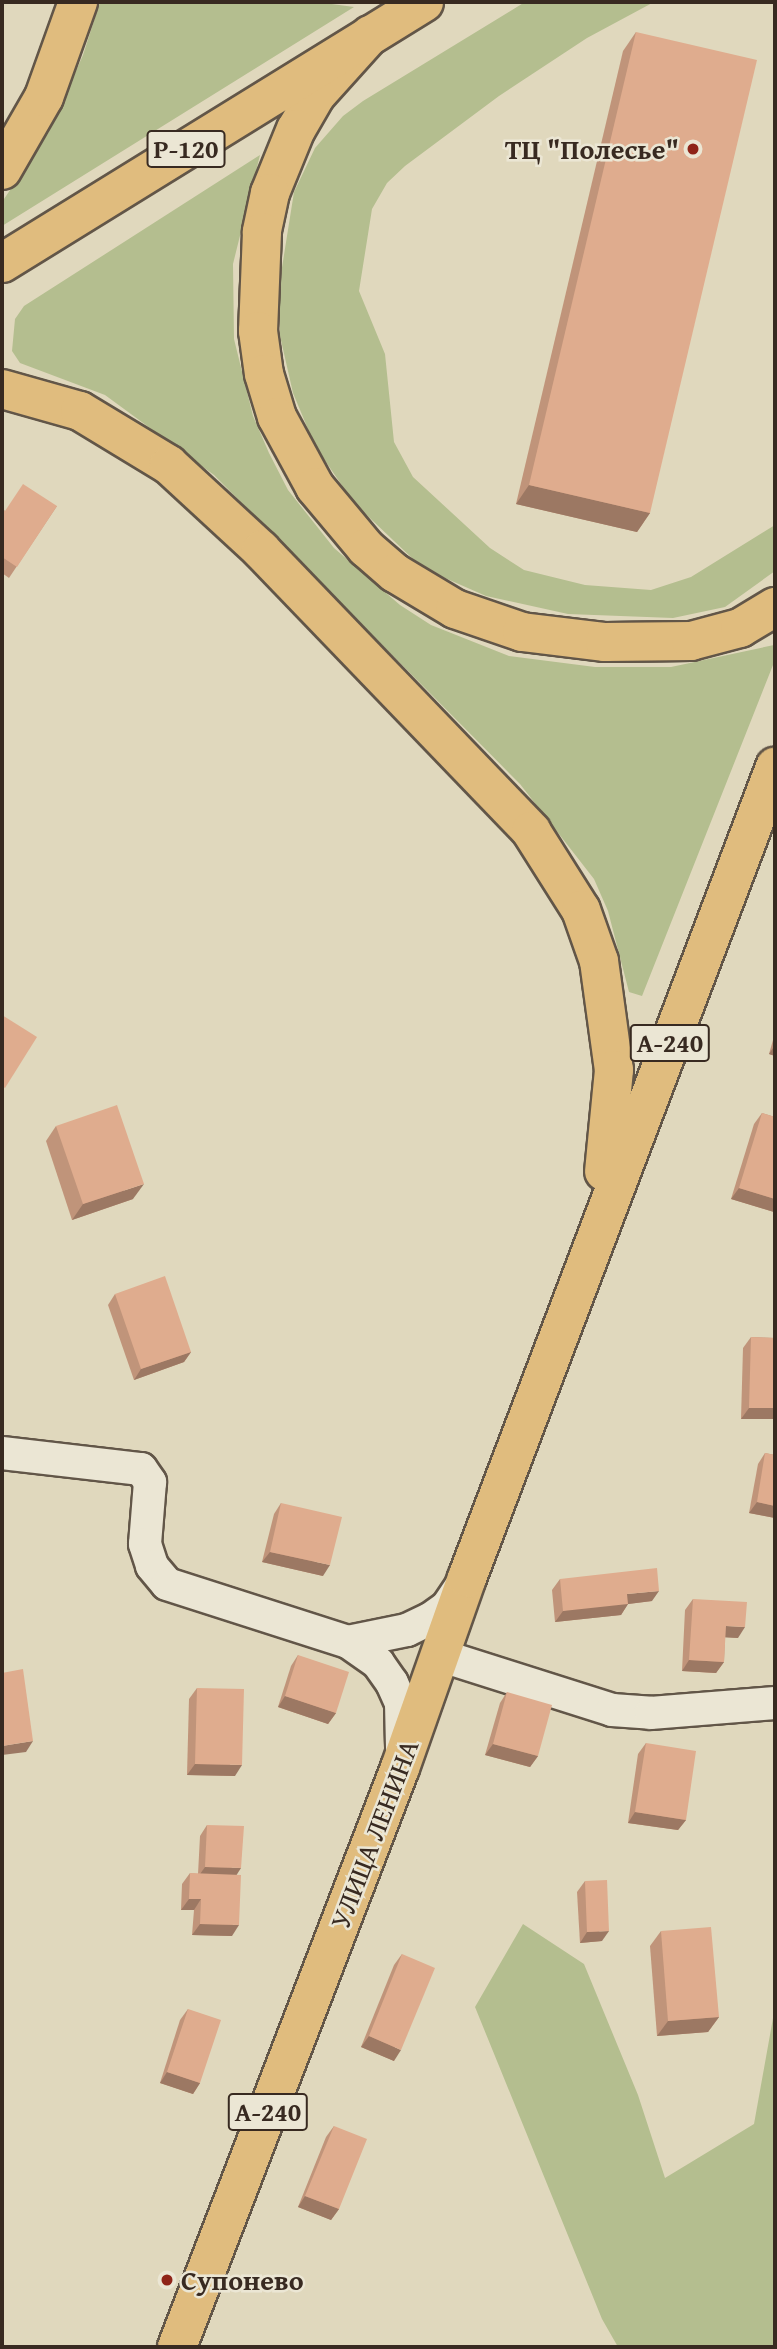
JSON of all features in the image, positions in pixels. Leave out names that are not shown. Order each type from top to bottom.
[{"type":"main road","points":[[2,170],[44,97],[78,2]]},
{"type":"main road","name":"Р-120","points":[[2,263],[424,2]]},
{"type":"main road","points":[[370,35],[316,96],[296,129],[270,192],[262,232],[258,331],[264,374],[277,417],[315,486],[366,548],[395,573],[456,609],[522,632],[605,642],[691,641],[740,628],[775,607]]},
{"type":"main road","points":[[2,389],[45,397],[125,434],[212,502],[491,786],[560,873],[581,911],[599,961],[614,1070],[601,1196],[566,1320]]},
{"type":"main road","name":"А-240","points":[[566,1320],[775,767]]},
{"type":"main road","name":"УЛИЦА ЛЕНИНА","points":[[177,2347],[400,1768],[467,1578],[566,1320]]},
{"type":"street","points":[[2,1453],[141,1469],[150,1482],[145,1544],[152,1566],[167,1584],[348,1642],[377,1663],[401,1703],[400,1768]]},
{"type":"street","points":[[348,1642],[407,1630],[430,1619],[447,1607],[467,1578]]},
{"type":"street","points":[[439,1655],[612,1710],[651,1713],[775,1703]]},
{"type":"green space","points":[[100,2],[317,2],[354,7],[2,226],[2,202],[49,132],[83,55]]},
{"type":"green space","points":[[525,2],[654,2],[587,38],[499,96],[405,166],[387,183],[372,209],[359,291],[385,354],[394,442],[413,477],[490,548],[524,570],[585,585],[651,590],[691,577],[775,525],[775,571],[725,607],[673,618],[568,614],[486,596],[445,578],[413,559],[354,503],[315,446],[293,393],[280,336],[280,280],[294,192],[315,148],[343,116],[363,101]]},
{"type":"green space","points":[[260,155],[233,264],[234,339],[253,416],[269,453],[288,490],[334,548],[400,605],[431,625],[509,656],[595,667],[671,667],[774,645],[773,665],[642,996],[629,992],[608,911],[594,879],[520,784],[214,475],[105,395],[20,363],[12,351],[15,319],[24,306]]},
{"type":"green space","points":[[523,1924],[584,1964],[638,2095],[665,2178],[754,2124],[775,2007],[775,2347],[618,2347],[602,2319],[475,2007]]},
{"type":"building","points":[[636,32],[757,60],[650,513],[529,485]]},
{"type":"building","points":[[23,484],[57,506],[17,567],[2,557],[2,509],[5,511]]},
{"type":"building","points":[[2,1015],[37,1037],[5,1088],[2,1086]]},
{"type":"building","points":[[117,1105],[144,1184],[83,1204],[56,1126]]},
{"type":"building","points":[[762,1113],[775,1117],[775,1199],[739,1188]]},
{"type":"building","points":[[165,1276],[191,1352],[141,1369],[115,1294]]},
{"type":"building","points":[[751,1337],[775,1338],[775,1408],[749,1408]]},
{"type":"building","points":[[765,1453],[775,1455],[775,1506],[757,1502]]},
{"type":"building","points":[[281,1503],[342,1517],[330,1565],[270,1552]]},
{"type":"building","points":[[657,1568],[659,1591],[627,1594],[628,1604],[563,1611],[560,1579]]},
{"type":"building","points":[[693,1599],[747,1602],[745,1627],[726,1626],[724,1662],[689,1660]]},
{"type":"building","points":[[298,1655],[349,1672],[336,1713],[285,1696]]},
{"type":"building","points":[[23,1669],[33,1741],[2,1746],[2,1673]]},
{"type":"building","points":[[197,1688],[244,1689],[242,1765],[195,1764]]},
{"type":"building","points":[[507,1692],[552,1705],[538,1756],[493,1744]]},
{"type":"building","points":[[646,1743],[696,1751],[686,1820],[635,1812]]},
{"type":"building","points":[[207,1825],[244,1826],[241,1868],[205,1867]]},
{"type":"building","points":[[190,1873],[241,1875],[239,1925],[200,1924],[201,1899],[189,1899]]},
{"type":"building","points":[[607,1880],[609,1931],[587,1932],[585,1881]]},
{"type":"building","points":[[711,1927],[719,2017],[668,2021],[661,1931]]},
{"type":"building","points":[[402,1954],[435,1968],[401,2050],[369,2036]]},
{"type":"building","points":[[188,2009],[221,2020],[200,2083],[167,2072]]},
{"type":"building","points":[[334,2126],[367,2139],[339,2209],[305,2196]]},
{"type":"place","name":"ТЦ \"Полесье\"","points":[[693,149]]},
{"type":"place","name":"Супонево","points":[[167,2280]]}]
